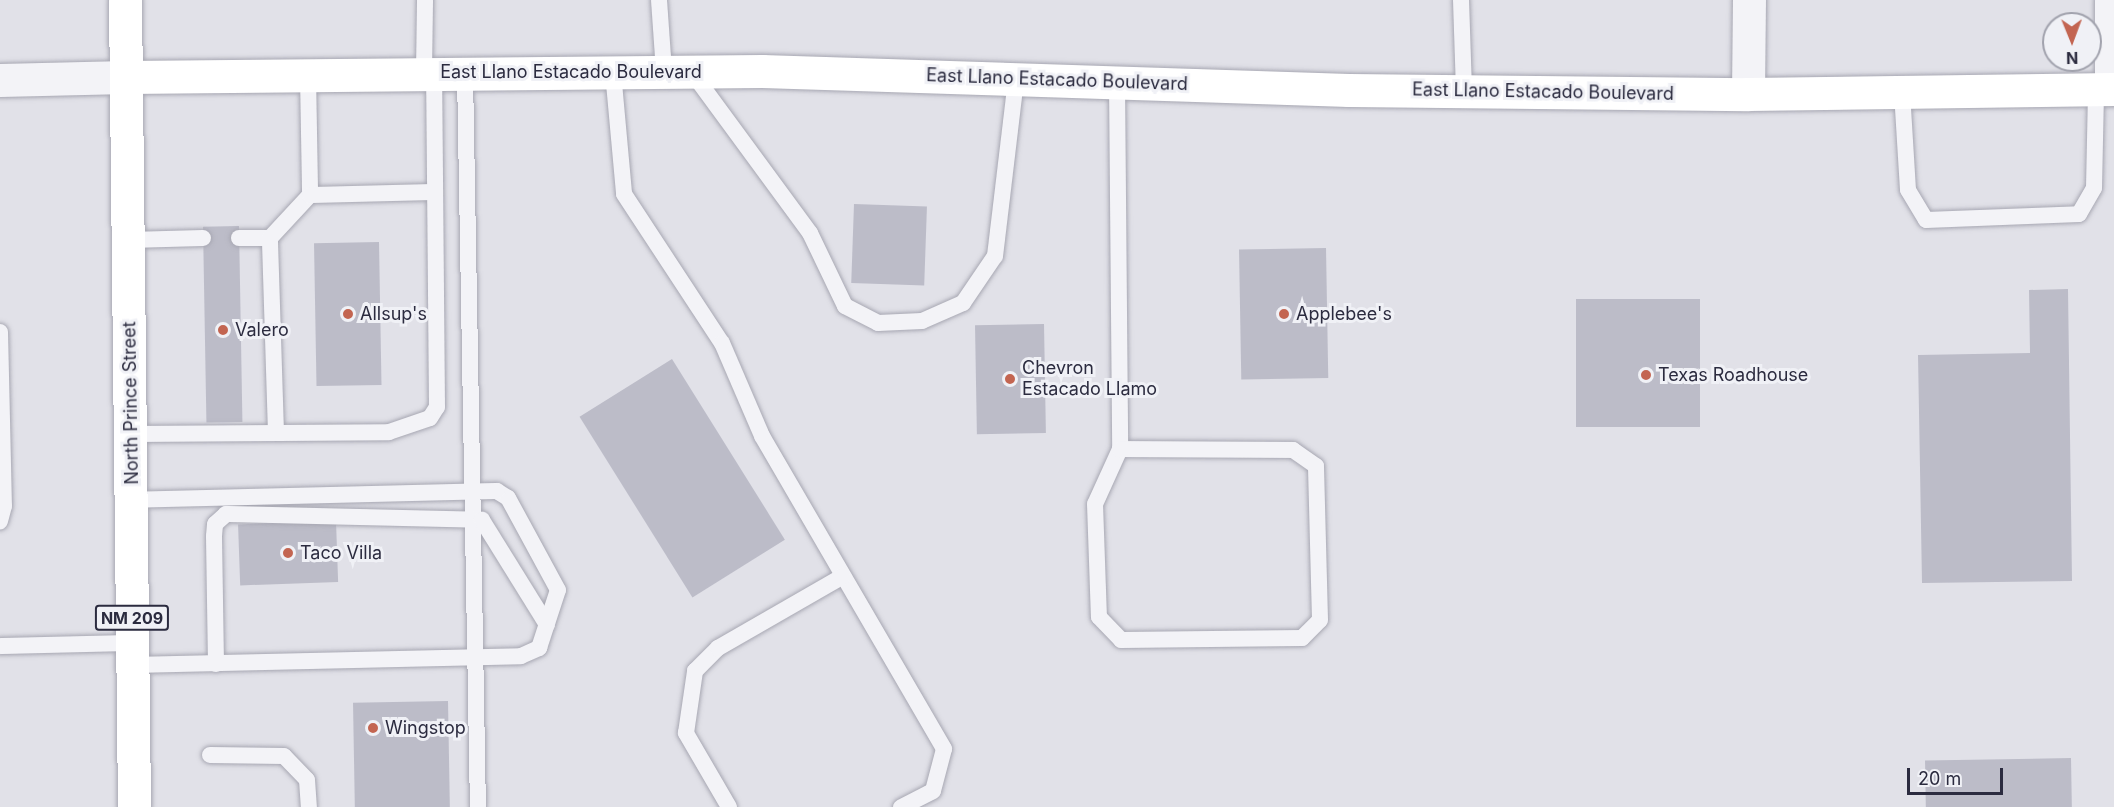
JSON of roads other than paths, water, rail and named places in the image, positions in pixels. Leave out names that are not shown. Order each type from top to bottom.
[{"type":"main road","name":"North Prince Street","points":[[124,0],[132,434],[134,807]]},
{"type":"main road","name":"East Llano Estacado Boulevard","points":[[126,77],[678,71],[1464,91],[1748,94],[2107,89]]},
{"type":"street","points":[[1748,94],[1749,0]]},
{"type":"street","points":[[2107,89],[2111,0]]},
{"type":"street","name":"East Llano Estacado Boulevard","points":[[0,80],[126,77]]},
{"type":"lane","points":[[425,0],[441,73],[472,489],[478,807]]},
{"type":"lane","points":[[659,0],[678,71],[810,233],[845,306],[878,323],[922,321],[963,303],[995,256],[1016,79]]},
{"type":"lane","points":[[1461,0],[1464,91]]},
{"type":"lane","points":[[614,72],[624,194],[722,343],[762,436],[944,749],[933,791],[901,807]]},
{"type":"lane","points":[[132,434],[389,432],[430,418],[437,407],[435,192],[441,73]]},
{"type":"lane","points":[[276,433],[270,238],[310,195],[309,75]]},
{"type":"lane","points":[[1117,82],[1120,449],[1095,504],[1099,617],[1121,640],[1302,638],[1320,620],[1316,466],[1293,450],[1120,449]]},
{"type":"lane","points":[[1902,92],[1908,190],[1926,220],[2079,214],[2094,188],[2107,89]]},
{"type":"lane","points":[[310,195],[435,192]]},
{"type":"lane","points":[[129,240],[203,238]]},
{"type":"lane","points":[[239,238],[270,238]]},
{"type":"lane","points":[[0,332],[4,506],[0,521]]},
{"type":"lane","points":[[0,646],[132,654],[216,664],[475,661],[521,657],[539,648],[558,590],[552,569],[508,498],[497,490],[132,500]]},
{"type":"lane","points":[[216,664],[214,536],[215,524],[226,514],[473,518],[490,528],[547,625]]},
{"type":"lane","points":[[729,807],[686,733],[695,671],[718,648],[843,576]]},
{"type":"lane","points":[[210,755],[284,756],[307,780],[309,807]]},
{"type":"place","name":"Allsup's","points":[[348,314]]},
{"type":"place","name":"Applebee's","points":[[1284,314]]},
{"type":"place","name":"Valero","points":[[223,330]]},
{"type":"place","name":"Texas Roadhouse","points":[[1646,375]]},
{"type":"place","name":"Chevron Estacado Llamo","points":[[1010,379]]},
{"type":"place","name":"Taco Villa","points":[[288,553]]},
{"type":"place","name":"Wingstop","points":[[373,728]]}]
